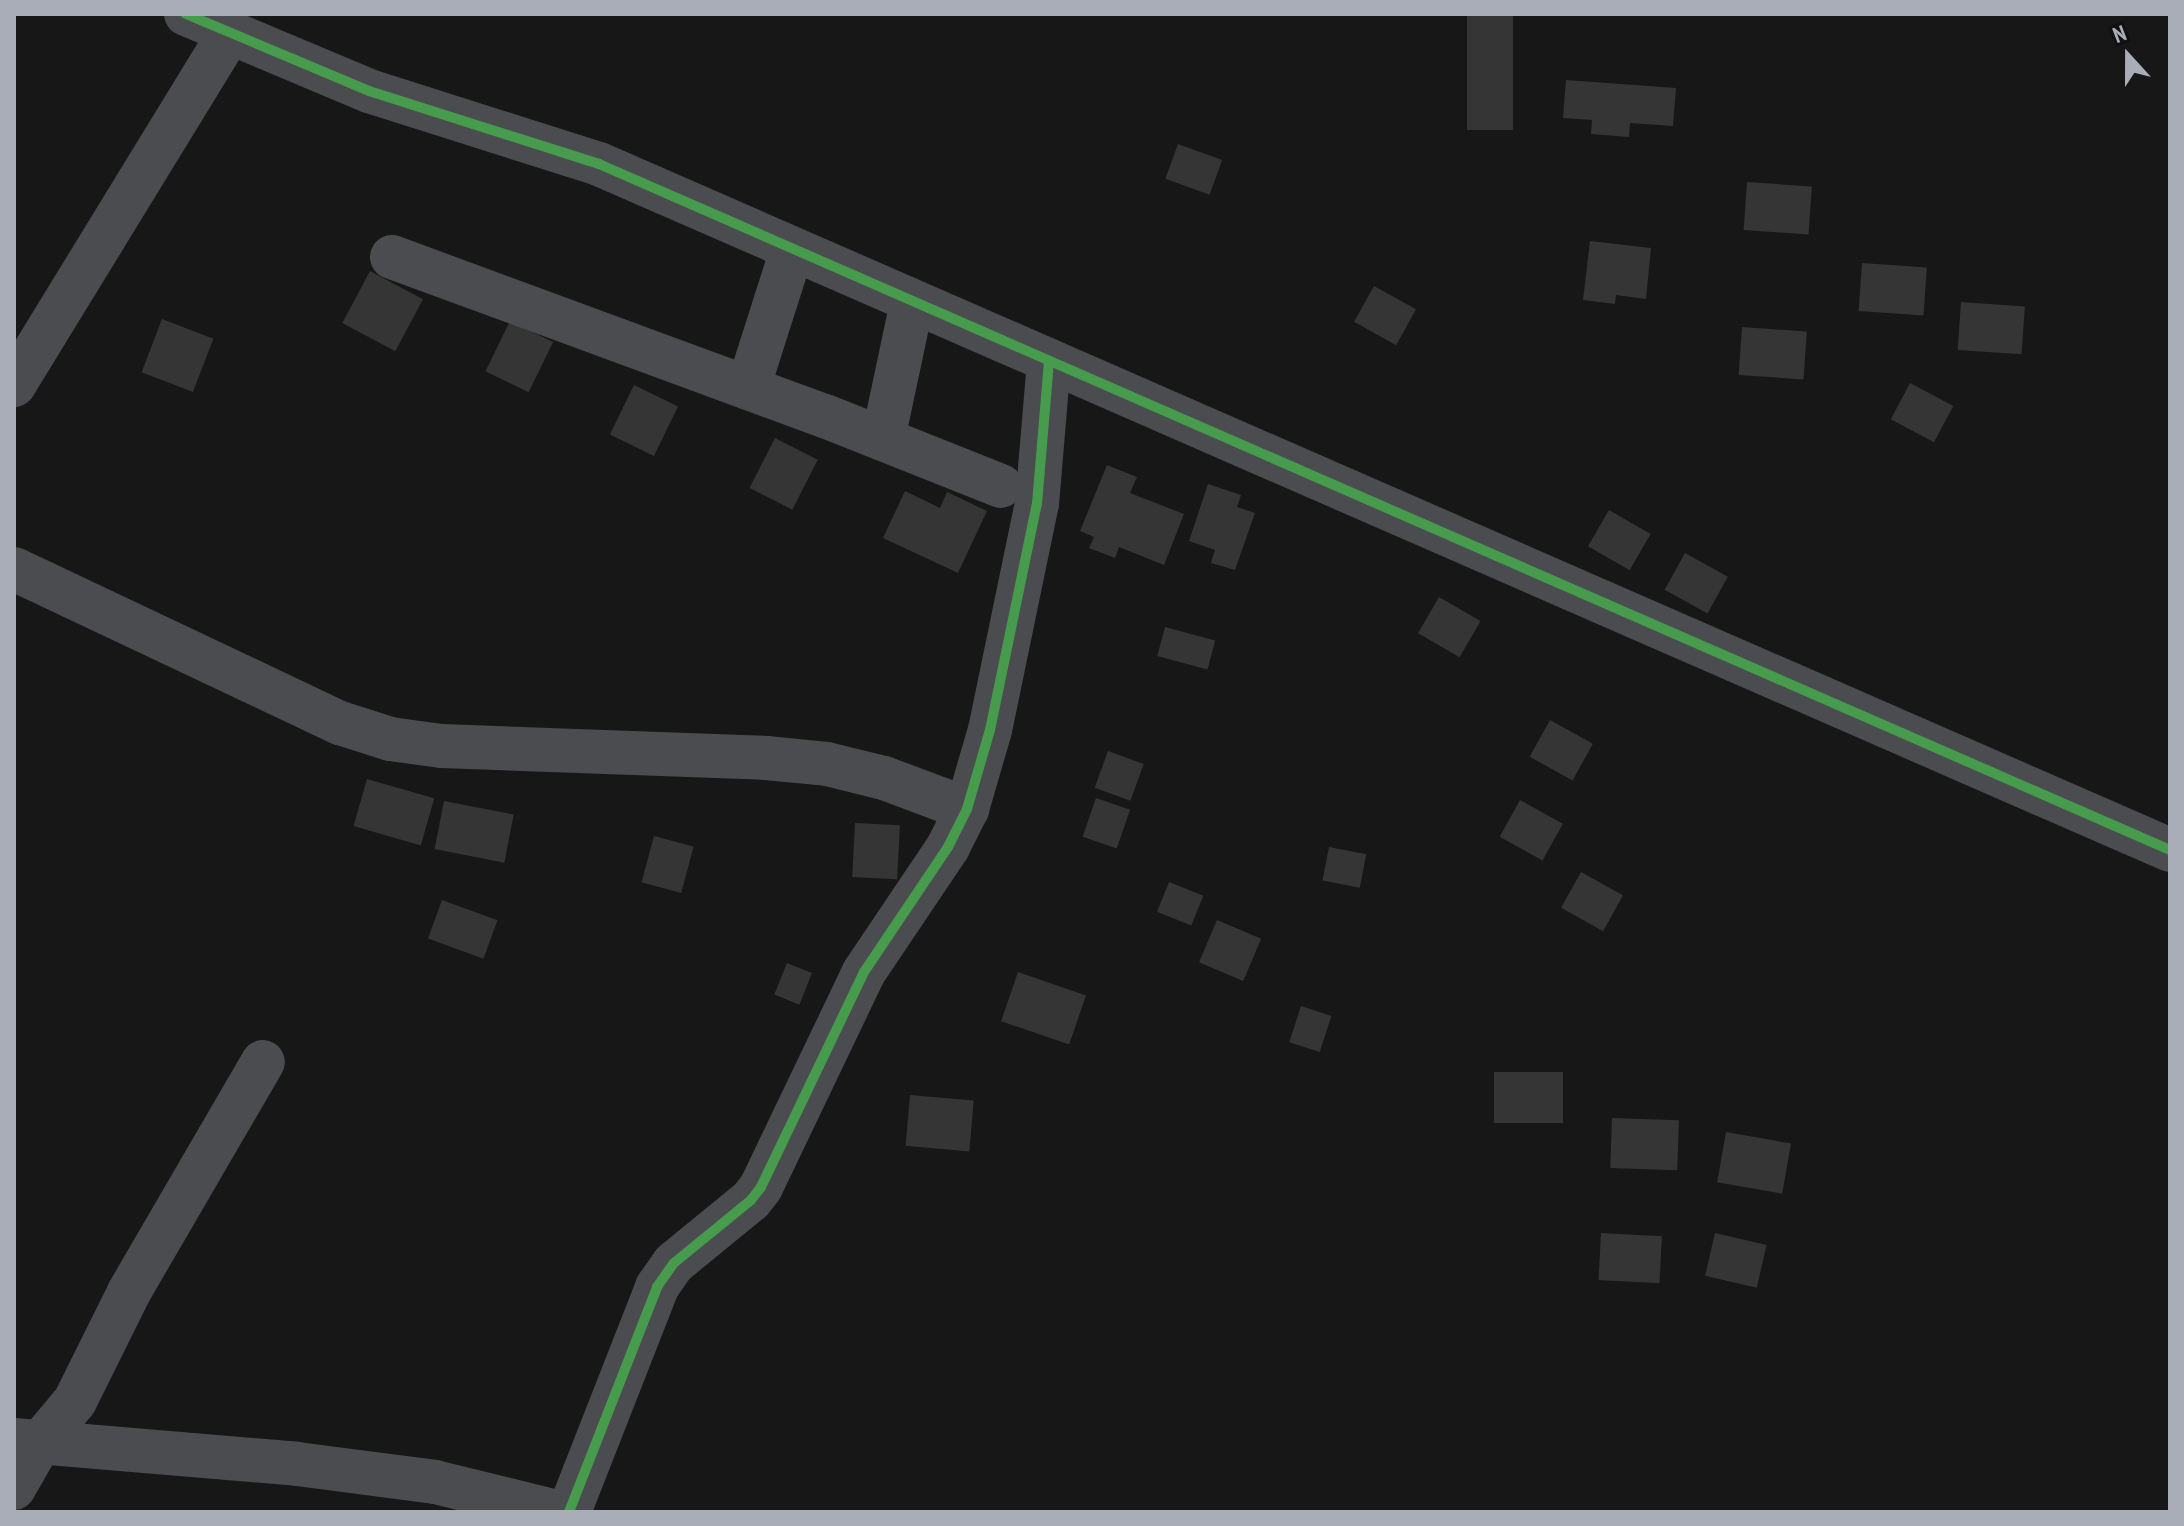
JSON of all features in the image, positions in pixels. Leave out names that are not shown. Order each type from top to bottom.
[{"type":"street","points":[[186,14],[369,91],[599,164],[2170,850]]},
{"type":"street","points":[[14,385],[230,32]]},
{"type":"street","points":[[748,388],[792,250]]},
{"type":"street","points":[[392,257],[748,388],[1001,486]]},
{"type":"street","points":[[883,439],[912,302]]},
{"type":"street","points":[[569,1512],[657,1287],[674,1263],[751,1200],[761,1187],[864,972],[948,847],[967,809],[990,730],[1037,504],[1049,361]]},
{"type":"street","points":[[14,569],[340,723],[390,739],[442,746],[766,758],[827,764],[884,778],[967,809]]},
{"type":"street","points":[[14,1488],[26,1442],[75,1401],[129,1292],[263,1062]]},
{"type":"street","points":[[26,1442],[297,1464],[435,1482],[557,1512]]},
{"type":"building","points":[[1467,14],[1513,14],[1513,130],[1467,130]]},
{"type":"building","points":[[1566,80],[1676,88],[1673,126],[1630,123],[1629,137],[1591,134],[1592,120],[1563,118]]},
{"type":"building","points":[[1178,144],[1222,160],[1210,195],[1165,179]]},
{"type":"building","points":[[1747,182],[1812,187],[1808,234],[1744,230]]},
{"type":"building","points":[[1590,241],[1651,248],[1646,299],[1616,295],[1615,304],[1583,300]]},
{"type":"building","points":[[1862,263],[1927,268],[1923,315],[1859,311]]},
{"type":"building","points":[[370,271],[423,299],[395,351],[342,323]]},
{"type":"building","points":[[1374,286],[1416,309],[1396,345],[1354,322]]},
{"type":"building","points":[[1961,302],[2025,306],[2021,354],[1958,350]]},
{"type":"building","points":[[162,319],[213,339],[193,392],[142,372]]},
{"type":"building","points":[[510,321],[553,342],[529,392],[485,371]]},
{"type":"building","points":[[1742,327],[1807,332],[1803,379],[1739,375]]},
{"type":"building","points":[[1910,383],[1953,406],[1934,442],[1891,419]]},
{"type":"building","points":[[634,385],[678,406],[654,456],[610,434]]},
{"type":"building","points":[[775,438],[818,460],[792,510],[750,488]]},
{"type":"building","points":[[1107,465],[1137,477],[1130,493],[1184,514],[1164,565],[1119,547],[1115,558],[1089,548],[1094,537],[1080,531]]},
{"type":"building","points":[[1208,484],[1241,495],[1237,507],[1255,513],[1235,570],[1211,563],[1215,550],[1189,541]]},
{"type":"building","points":[[905,491],[940,508],[947,492],[987,511],[958,573],[883,538]]},
{"type":"building","points":[[1609,510],[1651,534],[1630,570],[1588,546]]},
{"type":"building","points":[[1685,553],[1728,577],[1707,613],[1665,590]]},
{"type":"building","points":[[1439,597],[1481,621],[1460,657],[1418,633]]},
{"type":"building","points":[[1165,627],[1215,640],[1207,669],[1157,656]]},
{"type":"building","points":[[1550,720],[1593,744],[1572,780],[1530,757]]},
{"type":"building","points":[[1108,751],[1144,764],[1130,801],[1095,788]]},
{"type":"building","points":[[367,779],[434,798],[421,845],[353,826]]},
{"type":"building","points":[[1096,798],[1130,810],[1117,848],[1083,837]]},
{"type":"building","points":[[1520,800],[1563,824],[1542,860],[1500,837]]},
{"type":"building","points":[[444,801],[514,815],[504,863],[435,849]]},
{"type":"building","points":[[855,823],[900,825],[897,879],[852,877]]},
{"type":"building","points":[[654,836],[694,847],[681,893],[642,882]]},
{"type":"building","points":[[1329,847],[1366,854],[1360,888],[1323,880]]},
{"type":"building","points":[[1581,872],[1623,895],[1603,931],[1561,908]]},
{"type":"building","points":[[1169,882],[1203,896],[1191,926],[1157,912]]},
{"type":"building","points":[[442,900],[497,920],[483,959],[428,939]]},
{"type":"building","points":[[1217,920],[1261,939],[1243,981],[1199,962]]},
{"type":"building","points":[[787,963],[812,973],[799,1005],[774,995]]},
{"type":"building","points":[[1018,972],[1086,995],[1069,1045],[1001,1021]]},
{"type":"building","points":[[1301,1006],[1331,1016],[1320,1052],[1289,1042]]},
{"type":"building","points":[[1494,1072],[1563,1072],[1563,1123],[1494,1123]]},
{"type":"building","points":[[910,1095],[974,1101],[969,1151],[906,1146]]},
{"type":"building","points":[[1612,1118],[1679,1120],[1677,1170],[1610,1168]]},
{"type":"building","points":[[1726,1132],[1791,1143],[1782,1194],[1717,1182]]},
{"type":"building","points":[[1601,1233],[1662,1236],[1659,1283],[1599,1280]]},
{"type":"building","points":[[1715,1233],[1767,1245],[1757,1288],[1705,1276]]},
{"type":"cycle path","points":[[186,14],[369,91],[599,164],[2170,850]]},
{"type":"cycle path","points":[[569,1512],[657,1287],[674,1263],[751,1200],[761,1187],[864,972],[948,847],[967,809],[990,730],[1037,504],[1049,361]]}]
